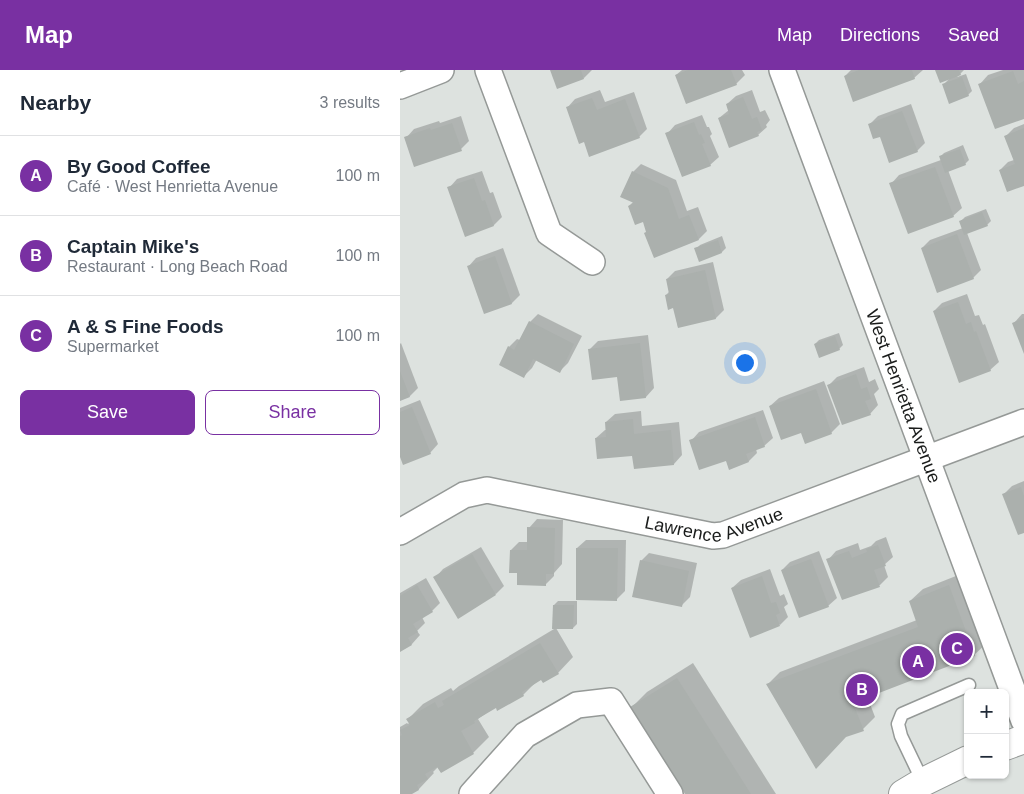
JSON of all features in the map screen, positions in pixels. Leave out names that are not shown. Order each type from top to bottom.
[{"type":"main road","points":[[1009,745],[1024,739]]},
{"type":"main road","points":[[913,788],[964,762]]},
{"type":"street","points":[[400,86],[441,70]]},
{"type":"street","points":[[488,70],[549,233],[592,262]]},
{"type":"street","name":"West Henrietta Avenue","points":[[782,70],[1024,721]]},
{"type":"street","name":"Lawrence Avenue","points":[[400,532],[464,495],[487,490],[713,536],[723,535],[1024,422]]},
{"type":"street","points":[[472,794],[525,735],[577,705],[611,702],[670,794]]},
{"type":"lane","points":[[913,788],[898,724],[902,714],[969,684]]},
{"type":"building","points":[[550,70],[581,70],[584,79],[557,89]]},
{"type":"building","points":[[688,70],[731,70],[737,85],[686,104],[675,75]]},
{"type":"building","points":[[859,70],[912,70],[915,79],[853,102],[844,76]]},
{"type":"building","points":[[935,70],[959,70],[961,75],[940,83]]},
{"type":"building","points":[[1013,71],[1018,84],[1024,81],[1024,119],[995,129],[978,84]]},
{"type":"building","points":[[962,77],[969,96],[949,104],[942,84]]},
{"type":"building","points":[[743,97],[752,119],[757,117],[762,130],[757,132],[759,136],[729,148],[718,118],[729,114],[726,104]]},
{"type":"building","points":[[592,98],[597,110],[625,99],[640,138],[589,157],[584,142],[579,144],[566,107]]},
{"type":"building","points":[[902,111],[918,152],[889,163],[880,137],[873,139],[868,124]]},
{"type":"building","points":[[694,122],[699,135],[701,134],[705,143],[702,144],[711,166],[682,177],[665,133]]},
{"type":"building","points":[[452,123],[462,151],[414,167],[404,137]]},
{"type":"building","points":[[1024,128],[1024,186],[1007,192],[999,170],[1015,164],[1004,136]]},
{"type":"building","points":[[960,149],[966,165],[945,173],[939,156]]},
{"type":"building","points":[[935,167],[954,217],[908,234],[889,183]]},
{"type":"building","points":[[632,171],[668,188],[679,219],[689,215],[699,240],[654,258],[644,233],[646,232],[643,222],[635,225],[628,206],[634,203],[620,197]]},
{"type":"building","points":[[474,178],[482,201],[485,200],[494,226],[465,237],[447,187]]},
{"type":"building","points":[[982,212],[988,226],[964,235],[959,221]]},
{"type":"building","points":[[957,234],[974,279],[937,293],[921,248]]},
{"type":"building","points":[[718,240],[722,253],[699,262],[694,248]]},
{"type":"building","points":[[495,256],[512,304],[484,314],[467,266]]},
{"type":"building","points":[[705,270],[716,319],[678,328],[673,308],[668,310],[665,295],[669,294],[666,279]]},
{"type":"building","points":[[958,302],[966,324],[971,322],[974,332],[976,331],[991,371],[959,383],[933,311]]},
{"type":"building","points":[[1024,318],[1024,354],[1012,323]]},
{"type":"building","points":[[529,321],[574,344],[560,373],[533,359],[524,378],[499,365],[508,346],[514,350]]},
{"type":"building","points":[[835,336],[840,350],[819,358],[814,344]]},
{"type":"building","points":[[640,343],[646,398],[620,401],[617,377],[592,380],[588,349]]},
{"type":"building","points":[[400,371],[410,397],[400,401]]},
{"type":"building","points":[[856,374],[861,389],[867,387],[871,399],[865,401],[871,415],[842,425],[827,385]]},
{"type":"building","points":[[816,389],[832,434],[805,444],[801,433],[781,440],[769,406]]},
{"type":"building","points":[[412,407],[431,454],[403,465],[400,457],[400,412]]},
{"type":"building","points":[[755,417],[765,447],[746,454],[749,462],[729,470],[726,461],[699,470],[689,440]]},
{"type":"building","points":[[633,419],[634,434],[671,430],[674,465],[634,469],[632,456],[597,459],[595,438],[606,437],[605,422]]},
{"type":"building","points":[[1021,487],[1024,496],[1024,533],[1018,535],[1002,494]]},
{"type":"building","points":[[527,527],[555,528],[554,574],[546,574],[546,586],[517,585],[517,573],[509,573],[510,550],[527,550]]},
{"type":"building","points":[[878,545],[886,566],[874,570],[880,587],[842,600],[826,559],[849,551],[852,558],[867,552],[866,549]]},
{"type":"building","points":[[576,548],[618,548],[617,601],[576,600]]},
{"type":"building","points":[[472,554],[496,595],[458,619],[433,577]]},
{"type":"building","points":[[811,559],[829,607],[799,618],[781,570]]},
{"type":"building","points":[[640,560],[689,571],[682,607],[632,597]]},
{"type":"building","points":[[762,576],[771,603],[776,602],[780,613],[776,615],[780,626],[750,638],[731,588]]},
{"type":"building","points":[[417,585],[433,612],[413,624],[418,632],[408,638],[412,645],[400,652],[400,596]]},
{"type":"building","points":[[949,585],[975,656],[853,703],[864,731],[846,737],[816,769],[766,684],[918,627],[909,601]]},
{"type":"building","points":[[553,605],[574,605],[573,629],[552,629]]},
{"type":"building","points":[[540,643],[559,674],[543,683],[541,680],[522,692],[524,696],[497,711],[496,708],[474,721],[475,723],[461,731],[474,754],[441,773],[437,767],[425,774],[428,779],[417,785],[419,790],[412,794],[400,794],[400,736],[402,735],[400,730],[410,725],[406,719],[435,702],[438,708],[444,705],[442,701]]},
{"type":"building","points":[[677,678],[751,794],[685,794],[630,707]]},
{"type":"place","name":"A & S Fine Foods","points":[[957,649]]},
{"type":"place","name":"By Good Coffee","points":[[918,662]]},
{"type":"place","name":"Captain Mike's","points":[[862,690]]}]
